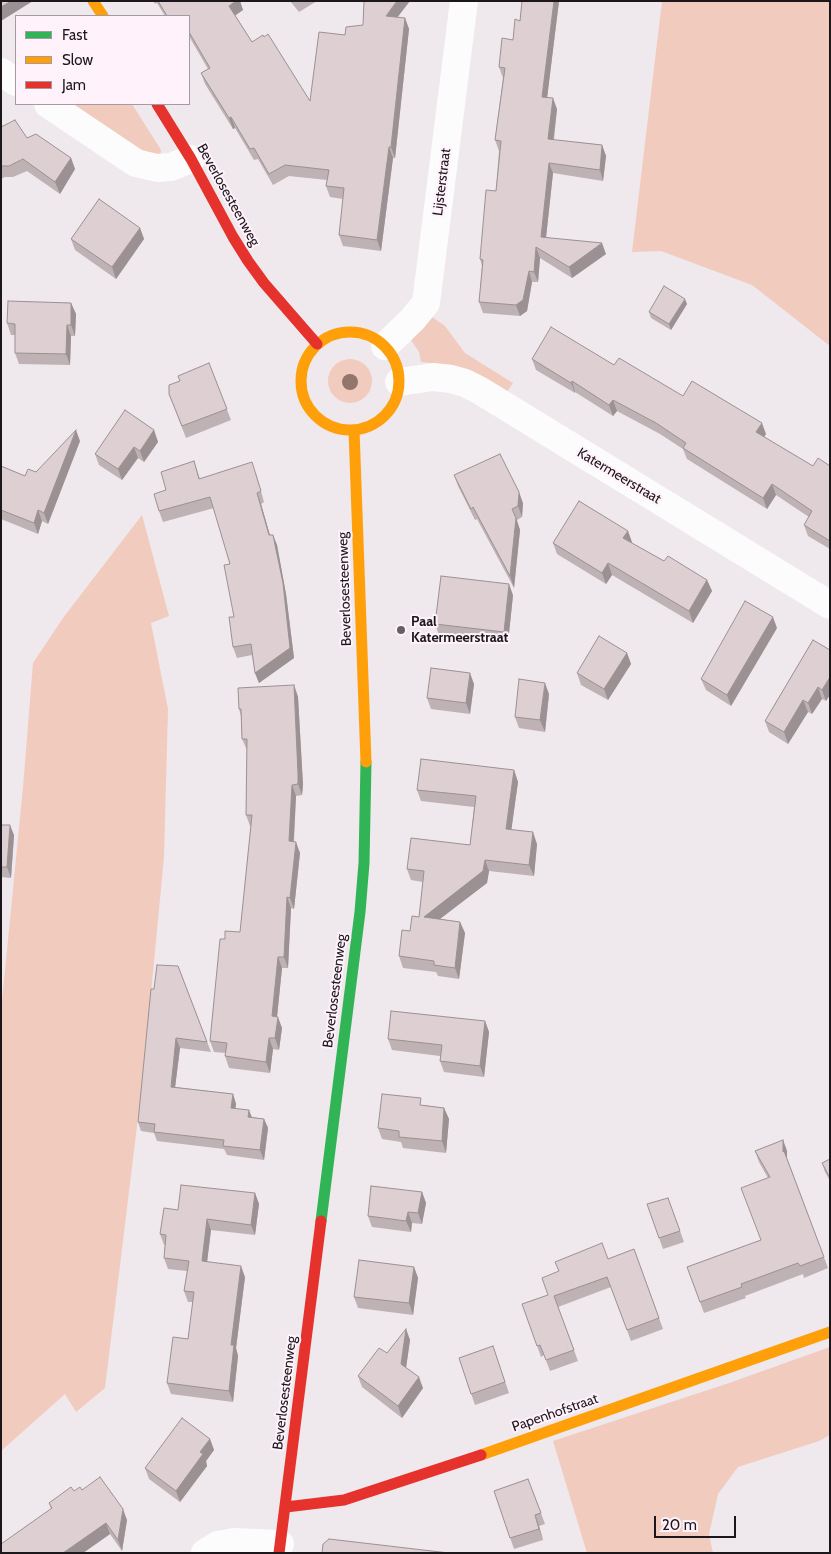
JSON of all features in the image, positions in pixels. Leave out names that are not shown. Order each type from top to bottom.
[{"type":"street","points":[[93,1],[102,15]]},
{"type":"street","name":"Lijsterstraat","points":[[385,346],[412,320],[426,303],[464,1]]},
{"type":"street","points":[[1,72],[15,81]]},
{"type":"street","points":[[49,105],[136,163],[157,168],[171,167],[191,159]]},
{"type":"street","name":"Beverlosesteenweg","points":[[158,105],[191,159],[248,261],[317,344]]},
{"type":"street","points":[[341,332],[358,333],[385,346],[397,368],[400,382],[398,396],[382,419],[369,427],[341,430],[316,417],[307,407],[301,394],[301,371],[306,356],[317,344],[330,335],[341,332]]},
{"type":"street","name":"Katermeerstraat","points":[[400,382],[433,378],[451,379],[479,390],[830,605]]},
{"type":"street","name":"Beverlosesteenweg","points":[[280,1548],[360,912],[364,863],[366,761],[354,430]]},
{"type":"street","name":"Papenhofstraat","points":[[286,1507],[344,1500],[458,1463],[830,1332]]},
{"type":"street","points":[[205,1553],[218,1545],[234,1542],[280,1548]]},
{"type":"shaded area","points":[[662,1],[830,1],[830,346],[752,285],[661,251],[632,252]]},
{"type":"shaded area","points":[[67,105],[133,105],[161,150],[160,157],[157,160]]},
{"type":"shaded area","points":[[432,317],[445,326],[465,353],[513,383],[506,393],[487,379],[469,370],[450,365],[421,362],[419,352],[411,340]]},
{"type":"shaded area","points":[[346,359],[354,359],[366,365],[372,381],[366,397],[354,403],[346,403],[334,397],[328,385],[328,377],[334,365]]},
{"type":"shaded area","points":[[142,515],[169,616],[151,623],[168,709],[164,857],[143,1077],[105,1388],[76,1412],[65,1394],[1,1451],[1,1011],[33,663],[63,618]]},
{"type":"shaded area","points":[[830,1347],[830,1435],[819,1441],[738,1467],[718,1494],[709,1534],[713,1553],[587,1553],[553,1441],[729,1383]]},
{"type":"building","points":[[1,1],[11,1],[1,7]]},
{"type":"building","points":[[158,1],[236,1],[229,6],[252,42],[268,34],[310,101],[319,32],[345,35],[346,27],[363,25],[364,1],[397,1],[386,16],[405,18],[391,147],[389,147],[377,240],[339,235],[344,188],[326,186],[329,170],[285,165],[269,174],[254,148],[250,149],[201,73],[210,68],[190,34],[190,15],[166,15]]},
{"type":"building","points":[[522,1],[554,1],[542,97],[553,98],[548,139],[602,145],[600,170],[549,163],[541,237],[602,243],[569,267],[536,247],[534,272],[529,271],[523,300],[516,305],[479,302],[483,260],[480,259],[486,190],[496,191],[501,141],[495,140],[505,68],[499,67],[502,38],[513,40],[515,19],[520,21]]},
{"type":"building","points":[[15,120],[27,138],[36,134],[71,158],[55,182],[23,159],[9,166],[1,166],[1,127]]},
{"type":"building","points":[[99,199],[140,228],[112,267],[71,239]]},
{"type":"building","points":[[664,286],[685,299],[669,324],[649,312]]},
{"type":"building","points":[[8,301],[71,303],[71,325],[67,325],[66,354],[15,353],[15,324],[7,323]]},
{"type":"building","points":[[551,327],[614,365],[619,358],[683,396],[692,381],[762,423],[756,432],[813,466],[818,458],[830,466],[830,541],[804,525],[812,511],[772,484],[763,498],[683,448],[686,443],[656,423],[613,400],[609,405],[572,381],[571,383],[532,359]]},
{"type":"building","points":[[209,363],[227,409],[182,426],[169,394],[169,385],[180,381],[178,376]]},
{"type":"building","points":[[125,410],[154,430],[140,451],[134,447],[118,469],[95,454]]},
{"type":"building","points":[[76,430],[44,513],[38,510],[34,523],[1,510],[1,466],[25,476],[28,469],[36,472]]},
{"type":"building","points":[[500,454],[519,492],[518,506],[512,509],[516,518],[510,576],[473,507],[471,509],[454,475]]},
{"type":"building","points":[[194,461],[199,479],[252,462],[261,491],[257,493],[269,535],[273,535],[283,583],[290,648],[255,673],[251,644],[233,647],[229,617],[234,617],[224,565],[230,564],[210,497],[159,511],[154,494],[166,490],[161,472]]},
{"type":"building","points":[[579,501],[628,531],[623,538],[664,561],[668,556],[707,580],[689,611],[608,563],[602,573],[553,543]]},
{"type":"building","points":[[441,576],[509,584],[504,632],[435,624]]},
{"type":"building","points":[[745,601],[773,617],[727,695],[701,679]]},
{"type":"building","points":[[599,636],[627,653],[604,689],[577,673]]},
{"type":"building","points":[[813,640],[830,650],[830,677],[822,690],[818,687],[808,703],[803,700],[784,732],[765,721]]},
{"type":"building","points":[[431,668],[470,673],[466,703],[427,698]]},
{"type":"building","points":[[519,679],[545,683],[540,720],[515,717]]},
{"type":"building","points":[[294,685],[298,784],[292,785],[289,841],[296,842],[290,898],[287,897],[284,957],[278,957],[272,1016],[278,1017],[275,1038],[269,1038],[266,1062],[225,1056],[227,1043],[210,1041],[220,939],[225,939],[225,931],[240,932],[252,815],[246,815],[247,739],[242,739],[238,688]]},
{"type":"building","points":[[421,759],[514,770],[506,829],[533,832],[529,865],[485,860],[483,871],[424,917],[460,922],[455,968],[434,965],[434,961],[399,956],[402,930],[410,931],[412,916],[419,917],[424,871],[407,869],[411,838],[470,845],[476,796],[417,790]]},
{"type":"building","points":[[1,825],[10,825],[7,867],[1,867]]},
{"type":"building","points":[[157,965],[178,966],[207,1042],[176,1038],[171,1087],[233,1094],[231,1108],[249,1110],[248,1117],[264,1119],[260,1150],[223,1146],[224,1140],[154,1132],[155,1124],[138,1122],[151,989],[154,989]]},
{"type":"building","points":[[391,1011],[485,1021],[480,1066],[440,1061],[442,1045],[388,1039]]},
{"type":"building","points":[[382,1094],[421,1098],[420,1105],[444,1108],[442,1141],[399,1137],[399,1131],[378,1128]]},
{"type":"building","points":[[783,1140],[783,1152],[824,1257],[800,1266],[798,1263],[741,1284],[742,1287],[700,1302],[687,1267],[761,1240],[741,1188],[770,1177],[755,1151]]},
{"type":"building","points":[[830,1159],[830,1178],[822,1163]]},
{"type":"building","points":[[181,1185],[255,1193],[251,1225],[207,1219],[202,1261],[241,1266],[231,1345],[234,1345],[229,1391],[167,1383],[173,1337],[188,1339],[194,1292],[184,1291],[189,1261],[164,1258],[166,1235],[160,1234],[164,1208],[178,1210]]},
{"type":"building","points":[[371,1186],[422,1192],[418,1213],[408,1212],[406,1221],[368,1216]]},
{"type":"building","points":[[668,1198],[680,1231],[659,1238],[647,1204]]},
{"type":"building","points":[[602,1243],[608,1259],[634,1249],[659,1318],[627,1330],[607,1277],[554,1296],[574,1350],[546,1360],[540,1345],[537,1346],[522,1304],[548,1295],[542,1278],[559,1271],[555,1262]]},
{"type":"building","points":[[359,1260],[414,1267],[409,1303],[354,1297]]},
{"type":"building","points":[[406,1329],[401,1364],[419,1377],[398,1406],[358,1376],[379,1348],[387,1353]]},
{"type":"building","points":[[493,1346],[505,1382],[471,1394],[459,1358]]},
{"type":"building","points":[[182,1418],[210,1439],[200,1452],[203,1454],[176,1491],[145,1468]]},
{"type":"building","points":[[100,1477],[123,1509],[118,1540],[106,1523],[63,1553],[1,1553],[1,1544],[52,1508],[49,1503],[71,1487],[74,1491],[80,1487],[82,1490]]},
{"type":"building","points":[[528,1479],[541,1513],[535,1515],[539,1529],[510,1538],[494,1491]]},
{"type":"building","points":[[329,1539],[449,1553],[322,1553],[323,1544]]},
{"type":"traffic: fast","points":[[321,1221],[360,912],[364,863],[366,762]]},
{"type":"traffic: slow","points":[[93,1],[102,15]]},
{"type":"traffic: slow","points":[[350,332],[369,336],[385,346],[395,362],[399,381],[395,400],[385,416],[369,426],[350,430],[331,426],[315,416],[305,400],[301,381],[305,362],[315,346],[331,336],[350,332]]},
{"type":"traffic: slow","points":[[354,430],[366,762]]},
{"type":"traffic: slow","points":[[481,1455],[830,1332]]},
{"type":"traffic: jam","points":[[158,105],[191,159],[248,261],[264,283],[317,344]]},
{"type":"traffic: jam","points":[[279,1553],[321,1221]]},
{"type":"traffic: jam","points":[[286,1507],[344,1500],[481,1455]]},
{"type":"place","name":"Paal Katermeerstraat","points":[[401,630]]}]
